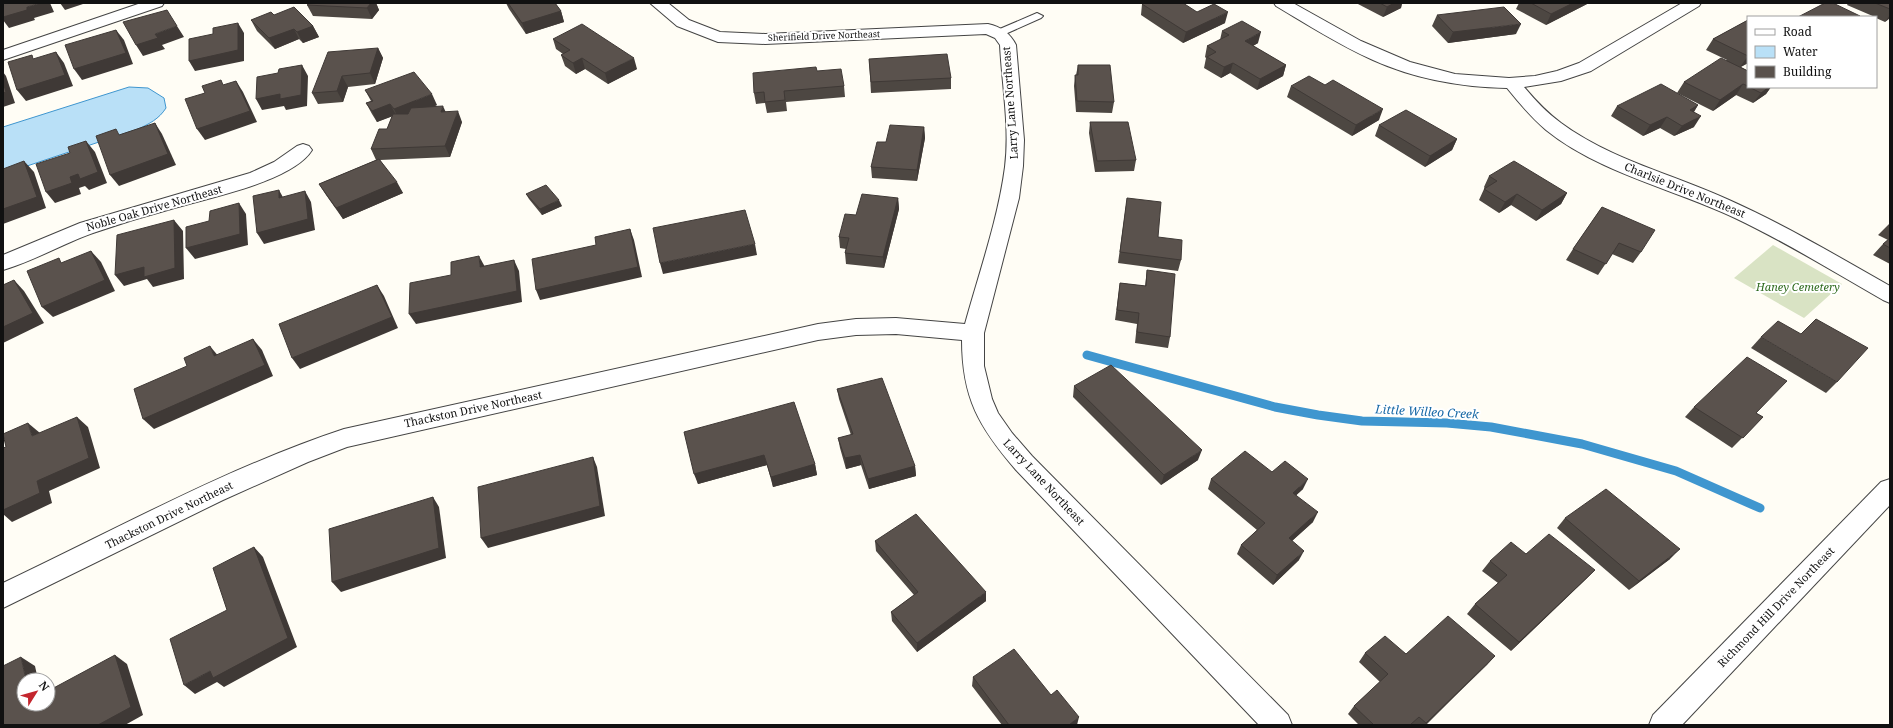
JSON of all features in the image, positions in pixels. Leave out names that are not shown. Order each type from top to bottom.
[{"type":"street","points":[[3,55],[156,3]]},
{"type":"street","name":"Sherifield Drive Northeast","points":[[658,3],[683,24],[718,37],[765,39],[978,29],[999,33]]},
{"type":"street","points":[[1282,3],[1353,44],[1382,57],[1452,79],[1487,83],[1512,83],[1567,75],[1585,67],[1693,3]]},
{"type":"street","name":"Larry Lane Northeast","points":[[999,33],[1006,39],[1008,45],[1014,140],[1014,166],[1009,198],[973,333],[973,366],[981,399],[988,417],[1004,440],[1030,469],[1278,725]]},
{"type":"street","name":"Charlsie Drive Northeast","points":[[1512,83],[1537,112],[1574,140],[1633,169],[1712,199],[1745,214],[1890,294]]},
{"type":"street","name":"Noble Oak Drive Northeast","points":[[3,263],[61,237],[98,224],[249,180],[279,167],[293,159],[303,150]]},
{"type":"street","name":"Thackston Drive Northeast","points":[[3,596],[247,477],[297,455],[344,438],[818,332],[856,327],[896,326],[973,333]]},
{"type":"street","name":"Richmond Hill Drive Northeast","points":[[1663,725],[1890,489]]},
{"type":"lane","points":[[999,33],[1037,16]]},
{"type":"green space","name":"Haney Cemetery","points":[[1773,245],[1842,284],[1804,318],[1734,278]]},
{"type":"water","points":[[129,87],[148,88],[164,98],[166,108],[157,118],[138,129],[3,174],[3,127]]},
{"type":"building","points":[[3,3],[41,3],[27,7],[27,10],[3,17]]},
{"type":"building","points":[[310,3],[371,3],[367,8],[307,5]]},
{"type":"building","points":[[508,3],[555,3],[561,11],[522,23]]},
{"type":"building","points":[[1183,3],[1197,12],[1214,4],[1228,12],[1186,32],[1142,4]]},
{"type":"building","points":[[1380,3],[1394,3],[1387,7]]},
{"type":"building","points":[[1531,3],[1573,3],[1551,14]]},
{"type":"building","points":[[1825,3],[1833,3],[1860,16],[1800,16]]},
{"type":"building","points":[[1875,3],[1890,3],[1890,9]]},
{"type":"building","points":[[294,7],[313,26],[297,32],[294,29],[269,38],[251,20],[271,12],[274,15]]},
{"type":"building","points":[[1504,7],[1521,24],[1453,32],[1437,15]]},
{"type":"building","points":[[167,10],[177,26],[155,34],[158,38],[136,45],[123,22]]},
{"type":"building","points":[[1242,21],[1261,32],[1245,41],[1286,65],[1260,79],[1233,63],[1224,67],[1207,57],[1216,52],[1207,46],[1229,35],[1222,31]]},
{"type":"building","points":[[1747,21],[1747,56],[1713,39]]},
{"type":"building","points":[[238,23],[238,50],[189,61],[189,39],[213,34],[213,28]]},
{"type":"building","points":[[582,24],[634,58],[605,73],[582,58],[573,63],[561,55],[570,50],[553,39]]},
{"type":"building","points":[[116,30],[126,53],[74,69],[65,45]]},
{"type":"building","points":[[378,48],[370,73],[342,76],[337,91],[312,93],[328,52]]},
{"type":"building","points":[[56,52],[65,75],[17,90],[8,62],[32,55],[33,59]]},
{"type":"building","points":[[947,54],[951,78],[871,82],[869,59]]},
{"type":"building","points":[[1721,58],[1747,71],[1747,86],[1743,84],[1720,100],[1684,82]]},
{"type":"building","points":[[302,65],[301,95],[280,99],[280,94],[256,99],[257,77],[278,73],[279,69]]},
{"type":"building","points":[[1078,65],[1110,65],[1114,102],[1077,101],[1075,75],[1078,75]]},
{"type":"building","points":[[816,67],[817,71],[841,69],[844,86],[784,91],[785,100],[765,102],[764,92],[754,93],[753,73]]},
{"type":"building","points":[[414,72],[432,94],[394,109],[390,104],[372,111],[366,103],[373,101],[365,90]]},
{"type":"building","points":[[1309,76],[1325,85],[1333,80],[1383,109],[1356,125],[1291,86]]},
{"type":"building","points":[[221,80],[223,85],[236,81],[250,111],[197,129],[185,99],[205,93],[202,86]]},
{"type":"building","points":[[3,82],[6,92],[3,93]]},
{"type":"building","points":[[1661,84],[1698,105],[1690,110],[1701,116],[1682,126],[1667,117],[1650,125],[1617,106]]},
{"type":"building","points":[[1751,88],[1768,88],[1761,93]]},
{"type":"building","points":[[443,106],[441,112],[458,111],[445,146],[371,149],[379,129],[387,129],[393,114],[408,114],[411,108]]},
{"type":"building","points":[[1406,110],[1457,139],[1430,156],[1379,125]]},
{"type":"building","points":[[1090,122],[1128,122],[1136,160],[1097,161]]},
{"type":"building","points":[[155,123],[168,154],[110,175],[96,136],[116,129],[119,135]]},
{"type":"building","points":[[890,125],[924,127],[917,170],[871,167],[877,142],[886,142]]},
{"type":"building","points":[[86,141],[98,172],[80,179],[78,174],[70,177],[72,183],[46,192],[36,164],[70,153],[68,147]]},
{"type":"building","points":[[379,159],[397,182],[336,208],[319,184]]},
{"type":"building","points":[[24,161],[37,197],[3,209],[3,169]]},
{"type":"building","points":[[1514,161],[1567,193],[1542,210],[1517,194],[1505,202],[1484,189],[1497,181],[1489,176]]},
{"type":"building","points":[[546,185],[559,200],[540,209],[526,194]]},
{"type":"building","points":[[279,190],[279,198],[305,191],[308,219],[257,233],[253,196]]},
{"type":"building","points":[[862,194],[898,198],[883,257],[845,253],[849,238],[839,237],[845,214],[856,215]]},
{"type":"building","points":[[1127,198],[1161,202],[1158,237],[1182,240],[1181,260],[1120,252]]},
{"type":"building","points":[[239,203],[240,234],[186,248],[186,227],[209,221],[210,211]]},
{"type":"building","points":[[1602,207],[1655,230],[1641,252],[1619,243],[1606,264],[1573,249]]},
{"type":"building","points":[[745,210],[755,244],[660,263],[653,228]]},
{"type":"building","points":[[174,220],[175,268],[144,277],[144,267],[115,275],[117,235]]},
{"type":"building","points":[[630,229],[638,267],[536,290],[532,259],[596,245],[595,237]]},
{"type":"building","points":[[1890,238],[1890,248],[1883,244]]},
{"type":"building","points":[[91,251],[105,280],[42,307],[27,271],[59,258],[61,263]]},
{"type":"building","points":[[479,256],[480,267],[514,260],[517,291],[409,314],[410,283],[451,275],[451,262]]},
{"type":"building","points":[[1147,270],[1175,274],[1170,337],[1137,332],[1139,313],[1117,310],[1120,283],[1146,286]]},
{"type":"building","points":[[14,280],[33,313],[3,327],[3,285]]},
{"type":"building","points":[[377,285],[392,317],[292,358],[279,324]]},
{"type":"building","points":[[1816,319],[1868,348],[1837,382],[1761,337],[1778,321],[1801,334]]},
{"type":"building","points":[[253,339],[265,365],[143,419],[134,389],[187,366],[184,358],[210,346],[214,356]]},
{"type":"building","points":[[1747,357],[1787,381],[1756,413],[1763,417],[1743,438],[1694,407]]},
{"type":"building","points":[[1111,365],[1202,450],[1164,475],[1074,386]]},
{"type":"building","points":[[882,378],[915,466],[868,479],[860,455],[845,458],[838,438],[853,434],[837,389]]},
{"type":"building","points":[[794,402],[815,464],[771,477],[764,455],[694,474],[684,432]]},
{"type":"building","points":[[77,417],[89,458],[37,481],[40,493],[3,510],[3,448],[6,447],[3,434],[28,423],[32,436]]},
{"type":"building","points":[[1245,451],[1272,472],[1285,461],[1308,479],[1293,493],[1318,512],[1289,538],[1304,551],[1277,575],[1241,545],[1265,523],[1211,479]]},
{"type":"building","points":[[593,457],[600,506],[481,538],[478,487]]},
{"type":"building","points":[[1606,489],[1680,549],[1639,581],[1565,518]]},
{"type":"building","points":[[433,497],[439,548],[332,582],[329,529]]},
{"type":"building","points":[[916,514],[986,592],[917,643],[891,612],[918,592],[875,541]]},
{"type":"building","points":[[1549,534],[1595,570],[1519,642],[1475,604],[1507,575],[1490,561],[1511,542],[1526,554]]},
{"type":"building","points":[[254,547],[288,638],[213,678],[210,671],[184,685],[170,639],[227,610],[213,568]]},
{"type":"building","points":[[1448,616],[1495,656],[1426,723],[1419,717],[1410,725],[1374,725],[1354,706],[1388,674],[1365,653],[1385,636],[1406,654]]},
{"type":"building","points":[[1014,649],[1051,695],[1057,690],[1079,717],[1069,725],[1009,725],[973,677]]},
{"type":"building","points":[[115,655],[131,707],[98,725],[3,725],[3,666],[21,657],[24,672],[16,672],[16,712],[56,712],[56,687]]},
{"type":"waterway","name":"Little Willeo Creek","points":[[1087,355],[1275,407],[1318,415],[1362,421],[1447,423],[1491,427],[1582,444],[1676,471],[1760,508]]}]
